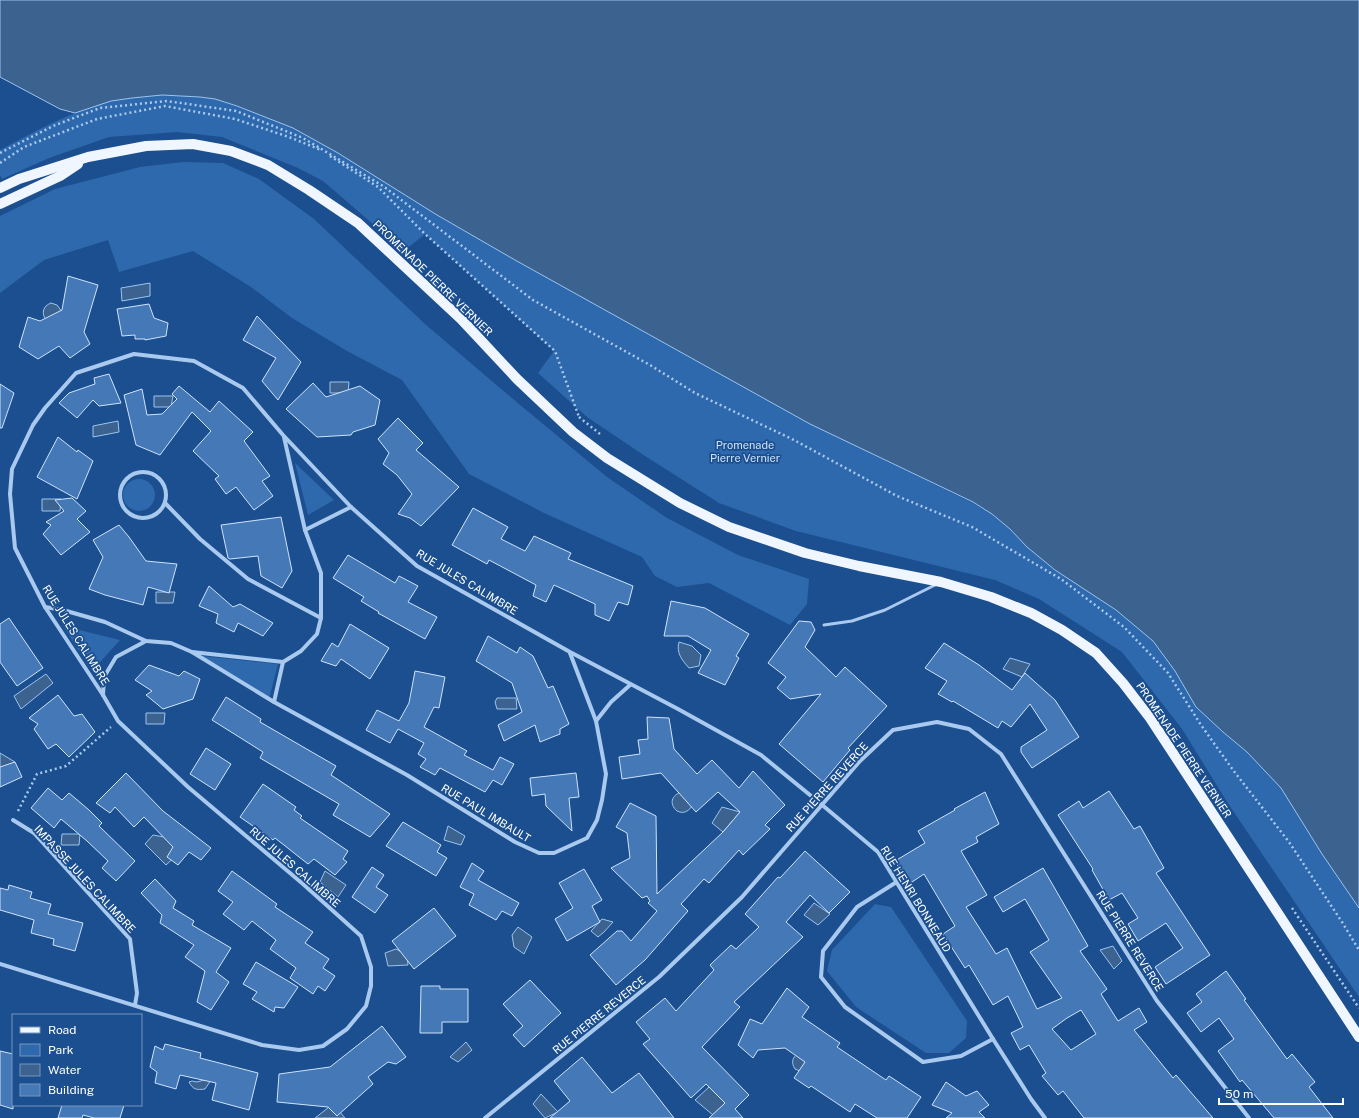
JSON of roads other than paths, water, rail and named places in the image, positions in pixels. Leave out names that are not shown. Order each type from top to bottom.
[{"type":"main road","name":"PROMENADE PIERRE VERNIER","points":[[0,188],[19,179],[88,157],[146,146],[193,144],[231,151],[268,165],[358,223],[461,319],[517,379],[572,432],[607,458],[680,503],[730,527],[806,553],[859,566],[941,582],[991,597],[1031,613],[1050,623],[1096,653],[1123,682],[1150,718],[1359,1037]]},
{"type":"main road","name":"PROMENADE PIERRE VERNIER","points":[[0,204],[60,176],[88,157]]},
{"type":"street","name":"RUE JULES CALIMBRE","points":[[0,964],[262,1045],[298,1050],[323,1046],[347,1029],[366,1006],[371,986],[371,967],[361,936],[304,884],[188,787],[118,721],[103,695],[45,607],[16,548],[10,494],[12,469],[33,425],[45,408],[76,373],[134,354],[194,361],[243,388],[283,435],[351,507],[417,566],[630,685],[724,734]]},
{"type":"street","points":[[274,702],[283,662],[301,651],[317,634],[321,618],[321,573],[305,530],[283,435]]},
{"type":"street","points":[[142,471],[150,472],[162,481],[166,488],[165,503],[161,510],[148,518],[132,516],[126,512],[119,498],[122,483],[134,473],[142,471]]},
{"type":"street","points":[[165,503],[200,539],[248,579],[321,618]]},
{"type":"street","points":[[305,530],[351,507]]},
{"type":"street","name":"RUE PAUL IMBAULT","points":[[45,607],[63,610],[105,622],[146,641],[172,643],[192,652],[274,702],[407,775],[515,842],[539,853],[554,853],[587,838],[597,820],[602,800],[606,774],[596,721],[570,652]]},
{"type":"street","points":[[103,695],[104,677],[116,657],[146,641]]},
{"type":"street","name":"RUE PAUL IMBAULT","points":[[192,652],[283,662]]},
{"type":"street","points":[[596,721],[611,702],[630,685]]},
{"type":"street","name":"RUE PIERRE REVERCE","points":[[485,1118],[659,977],[742,897],[821,804],[860,761],[894,730],[937,722],[970,729],[1001,754],[1157,1001],[1249,1118]]},
{"type":"street","name":"RUE HENRI BONNEAUD","points":[[724,734],[761,755],[878,852],[895,882],[993,1039],[1031,1099],[1045,1118]]},
{"type":"street","name":"IMPASSE JULES CALIMBRE","points":[[13,820],[34,833],[130,939],[137,993],[135,1005]]},
{"type":"street","points":[[895,882],[857,907],[823,951],[821,977],[845,1007],[923,1062],[961,1056],[993,1039]]},
{"type":"lane","points":[[824,625],[852,621],[885,610],[941,582]]},
{"type":"water","points":[[0,0],[1359,0],[1359,908],[1322,854],[1281,788],[1247,752],[1196,707],[1175,671],[1153,641],[1116,610],[1055,570],[1027,547],[1010,529],[992,514],[973,502],[810,424],[515,260],[437,215],[338,153],[293,128],[237,106],[215,99],[200,97],[162,95],[132,98],[111,101],[75,113],[60,109],[0,77]]},
{"type":"water","points":[[150,283],[150,296],[122,301],[121,288]]},
{"type":"water","points":[[51,303],[57,305],[62,312],[46,320],[43,312],[46,306]]},
{"type":"water","points":[[330,382],[349,382],[348,393],[330,393]]},
{"type":"water","points":[[154,396],[173,396],[171,407],[154,407]]},
{"type":"water","points":[[118,421],[119,432],[93,437],[93,426]]},
{"type":"water","points":[[42,499],[61,499],[60,511],[42,511]]},
{"type":"water","points":[[156,592],[175,592],[173,603],[156,603]]},
{"type":"water","points":[[679,642],[692,646],[701,655],[699,666],[689,668],[686,665],[678,650]]},
{"type":"water","points":[[1010,658],[1030,664],[1022,677],[1003,669]]},
{"type":"water","points":[[46,674],[53,683],[21,709],[14,696]]},
{"type":"water","points":[[497,698],[516,698],[517,709],[497,709],[495,702]]},
{"type":"water","points":[[146,713],[165,713],[164,724],[146,724]]},
{"type":"water","points":[[0,753],[15,762],[4,773],[0,770]]},
{"type":"water","points":[[682,792],[692,806],[687,811],[679,812],[674,808],[672,800],[675,795]]},
{"type":"water","points":[[722,807],[740,812],[723,832],[712,823]]},
{"type":"water","points":[[448,826],[465,836],[461,845],[444,840]]},
{"type":"water","points":[[62,834],[80,834],[79,845],[61,845]]},
{"type":"water","points":[[153,835],[175,839],[178,854],[166,865],[145,844]]},
{"type":"water","points":[[325,871],[346,885],[338,897],[320,882]]},
{"type":"water","points":[[814,903],[830,914],[818,925],[804,915]]},
{"type":"water","points":[[602,919],[613,922],[598,937],[591,931]]},
{"type":"water","points":[[518,927],[532,937],[524,954],[514,947],[512,935]]},
{"type":"water","points":[[1113,946],[1122,961],[1114,969],[1100,950]]},
{"type":"water","points":[[396,949],[407,955],[408,965],[388,966],[385,953]]},
{"type":"water","points":[[466,1042],[472,1050],[458,1062],[450,1057]]},
{"type":"water","points":[[798,1054],[808,1057],[800,1071],[795,1069],[793,1062],[793,1058]]},
{"type":"water","points":[[211,1080],[205,1089],[196,1089],[192,1087],[189,1082],[197,1082]]},
{"type":"water","points":[[709,1087],[725,1103],[713,1115],[695,1100]]},
{"type":"water","points":[[541,1094],[558,1112],[545,1118],[533,1104]]},
{"type":"water","points":[[333,1104],[345,1118],[315,1118]]},
{"type":"park label","name":"Promenade Pierre Vernier","points":[[745,451]]}]
